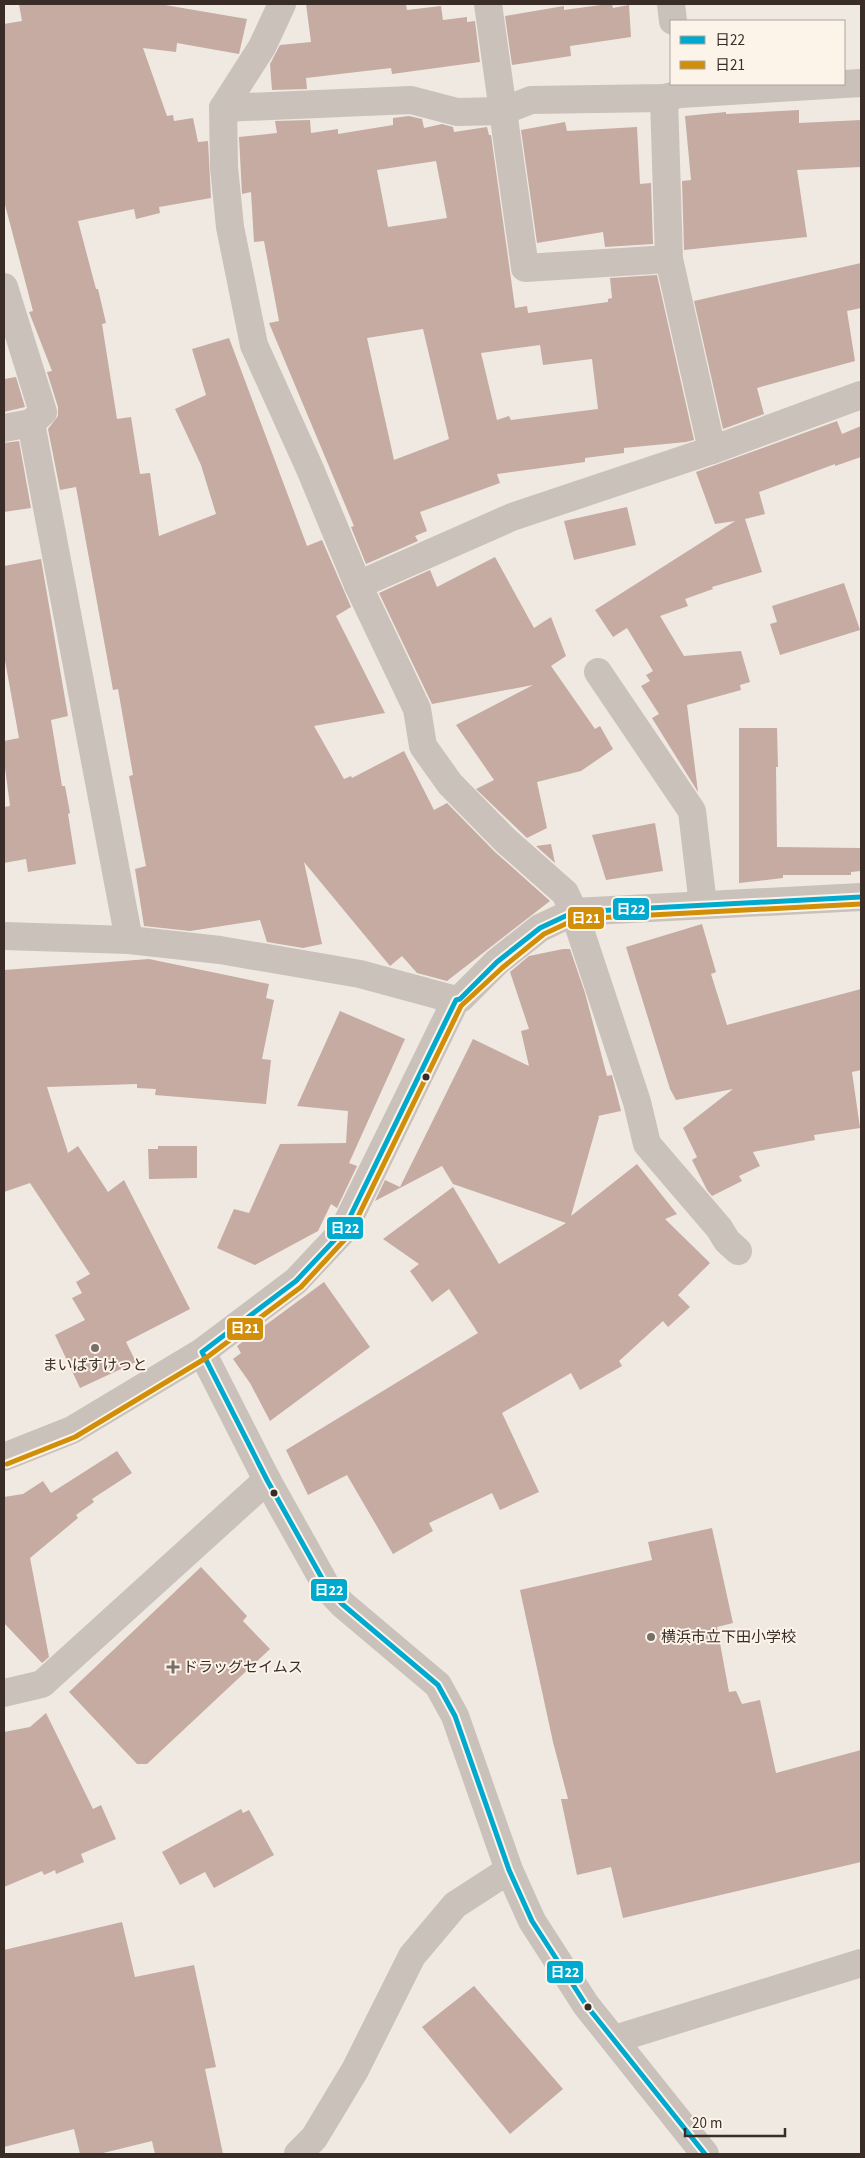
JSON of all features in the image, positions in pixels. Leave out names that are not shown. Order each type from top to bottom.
[{"type":"street","points":[[282,4],[262,48],[223,108],[224,167],[230,227],[254,345],[307,460],[358,584],[417,709],[422,746],[450,784],[506,840],[564,893],[574,912],[637,1102],[647,1144],[719,1228],[727,1241],[738,1251]]},
{"type":"street","points":[[488,4],[525,268],[669,259]]},
{"type":"street","points":[[671,4],[672,20]]},
{"type":"street","points":[[845,84],[861,83]]},
{"type":"street","points":[[223,108],[411,100],[457,112],[503,111],[531,100],[819,85]]},
{"type":"street","points":[[674,92],[669,259],[712,450]]},
{"type":"street","points":[[4,287],[43,412],[30,422],[4,428]]},
{"type":"street","points":[[358,584],[512,516],[712,450],[861,395]]},
{"type":"street","points":[[30,422],[129,940]]},
{"type":"street","points":[[598,672],[692,811],[703,905]]},
{"type":"street","points":[[4,936],[129,940],[220,950],[360,974],[456,1000],[460,999],[497,962],[540,928],[574,912],[861,897]]},
{"type":"street","points":[[4,1458],[72,1430],[202,1352],[296,1281],[342,1231],[456,1000]]},
{"type":"street","points":[[202,1352],[267,1480],[328,1589],[342,1604],[438,1685],[455,1716],[510,1870],[537,1929],[586,2005],[705,2154]]},
{"type":"street","points":[[4,1693],[42,1684],[267,1480]]},
{"type":"street","points":[[298,2154],[314,2138],[355,2070],[412,1956],[455,1905],[510,1870]]},
{"type":"street","points":[[615,2039],[861,1963]]},
{"type":"building","points":[[19,4],[159,4],[247,19],[239,54],[177,43],[176,52],[143,48],[167,116],[173,115],[174,121],[193,118],[198,142],[208,141],[211,198],[159,207],[160,213],[136,219],[134,209],[78,221],[106,323],[102,324],[117,419],[131,417],[140,474],[150,473],[159,536],[216,514],[201,465],[175,409],[206,395],[192,349],[229,338],[307,546],[322,540],[351,607],[336,616],[385,713],[314,726],[344,779],[351,776],[352,778],[404,751],[434,810],[447,803],[495,852],[550,901],[447,981],[417,973],[402,956],[390,966],[304,862],[322,944],[303,948],[267,942],[260,920],[190,931],[144,926],[135,869],[146,866],[129,776],[133,775],[118,689],[113,690],[76,487],[60,490],[48,429],[58,416],[58,407],[47,372],[52,371],[29,312],[33,311],[4,201],[4,24],[22,21]]},
{"type":"building","points":[[306,4],[406,4],[407,10],[441,6],[443,20],[467,17],[467,22],[475,21],[480,62],[392,74],[391,68],[306,78],[307,89],[272,90],[270,64],[280,45],[311,42]]},
{"type":"building","points":[[612,4],[613,8],[629,5],[631,37],[570,46],[571,56],[512,65],[505,16],[564,6],[564,10]]},
{"type":"building","points":[[799,110],[799,123],[861,120],[861,167],[797,170],[807,237],[684,250],[682,181],[691,180],[685,116],[726,112],[726,114]]},
{"type":"building","points":[[409,116],[422,119],[424,128],[442,124],[453,127],[454,132],[487,127],[489,135],[491,135],[515,308],[527,306],[528,313],[608,302],[608,299],[612,298],[610,278],[657,275],[694,440],[624,448],[624,453],[585,458],[585,462],[497,474],[500,483],[420,512],[427,531],[415,536],[418,541],[366,564],[351,527],[354,526],[269,323],[279,321],[264,241],[254,242],[251,192],[242,194],[239,137],[277,133],[275,121],[310,120],[311,133],[338,129],[338,134],[393,125],[393,118]],"holes":[[[436,161],[447,218],[388,227],[377,170]],[[423,329],[449,439],[394,460],[367,338]],[[540,345],[543,365],[592,359],[598,409],[511,420],[509,416],[497,420],[481,353]]]},
{"type":"building","points":[[565,122],[567,131],[637,127],[640,184],[651,183],[653,244],[605,247],[603,232],[537,243],[521,130]]},
{"type":"building","points":[[861,263],[861,308],[847,311],[855,361],[757,388],[764,414],[723,429],[694,301]]},
{"type":"building","points":[[16,377],[25,407],[4,412],[4,379]]},
{"type":"building","points":[[837,421],[842,434],[861,426],[861,457],[835,466],[835,464],[759,492],[765,514],[745,519],[762,572],[712,587],[713,589],[685,599],[688,606],[660,616],[684,656],[741,651],[750,682],[740,685],[741,690],[687,705],[698,792],[652,718],[659,714],[641,686],[650,681],[646,675],[653,671],[627,628],[613,637],[595,610],[735,521],[715,524],[696,472]]},
{"type":"building","points":[[19,441],[31,508],[4,512],[4,443]]},
{"type":"building","points":[[627,507],[636,545],[574,560],[564,521]]},
{"type":"building","points":[[495,557],[534,628],[551,617],[566,656],[551,666],[595,729],[600,726],[613,749],[581,771],[537,782],[547,828],[527,838],[476,789],[494,780],[456,725],[533,685],[432,704],[379,593],[430,570],[437,587]]},
{"type":"building","points":[[41,559],[68,716],[51,720],[62,786],[65,786],[70,813],[68,814],[76,864],[28,872],[26,859],[4,863],[4,807],[10,806],[4,760],[4,741],[19,738],[4,655],[4,566]]},
{"type":"building","points":[[844,583],[860,630],[780,655],[770,624],[777,622],[772,606]]},
{"type":"building","points":[[739,728],[777,728],[777,847],[861,848],[861,871],[851,872],[851,875],[783,875],[783,878],[739,883]]},
{"type":"building","points":[[655,823],[663,871],[606,880],[592,835]]},
{"type":"building","points":[[551,844],[555,863],[536,846]]},
{"type":"building","points":[[702,924],[716,972],[711,974],[727,1025],[861,989],[861,1070],[852,1072],[860,1128],[814,1135],[815,1140],[753,1152],[760,1166],[739,1176],[742,1181],[712,1196],[692,1160],[697,1157],[683,1128],[733,1089],[676,1100],[670,1089],[626,947]]},
{"type":"building","points":[[570,949],[585,993],[607,1076],[612,1075],[621,1111],[598,1116],[571,1216],[637,1164],[677,1214],[665,1219],[710,1263],[678,1295],[690,1307],[668,1327],[663,1321],[619,1361],[622,1366],[580,1390],[571,1373],[502,1413],[539,1492],[500,1510],[492,1493],[429,1523],[433,1531],[393,1554],[347,1475],[308,1495],[286,1450],[478,1333],[449,1289],[432,1302],[410,1271],[419,1264],[383,1239],[453,1187],[499,1264],[566,1223],[453,1184],[442,1166],[375,1201],[385,1180],[400,1187],[473,1039],[529,1066],[521,1031],[529,1029],[510,972],[529,956]]},
{"type":"building","points":[[149,959],[269,984],[266,998],[274,1000],[262,1059],[271,1060],[266,1104],[155,1095],[156,1089],[137,1088],[137,1084],[47,1087],[68,1153],[78,1146],[108,1192],[124,1180],[190,1309],[126,1342],[136,1362],[80,1388],[55,1335],[85,1320],[72,1298],[82,1293],[76,1282],[90,1274],[30,1183],[4,1192],[4,970]]},
{"type":"building","points":[[340,1011],[405,1039],[349,1163],[357,1166],[337,1208],[331,1204],[318,1231],[255,1265],[217,1248],[234,1209],[249,1213],[280,1144],[346,1143],[348,1111],[297,1106]]},
{"type":"building","points":[[158,1146],[197,1146],[197,1178],[149,1179],[148,1149],[158,1149]]},
{"type":"building","points":[[324,1282],[370,1347],[270,1421],[250,1383],[233,1359],[241,1353],[237,1346]]},
{"type":"building","points":[[117,1451],[132,1473],[92,1499],[94,1502],[76,1515],[78,1518],[30,1558],[49,1657],[42,1663],[4,1623],[4,1497],[23,1494],[43,1481],[51,1493]]},
{"type":"building","points":[[712,1528],[733,1623],[717,1627],[729,1692],[736,1691],[742,1704],[760,1700],[776,1773],[861,1750],[861,1862],[623,1918],[611,1867],[577,1875],[561,1799],[568,1799],[553,1742],[520,1590],[652,1560],[648,1542]]},
{"type":"building","name":"ドラッグセイムス","points":[[201,1567],[247,1616],[243,1621],[270,1649],[147,1764],[137,1764],[69,1692]]},
{"type":"building","points":[[46,1713],[93,1809],[101,1805],[116,1839],[81,1854],[84,1862],[56,1874],[55,1870],[44,1875],[42,1871],[4,1887],[4,1732],[30,1727]]},
{"type":"building","points":[[241,1809],[243,1813],[249,1810],[274,1855],[214,1888],[205,1872],[180,1885],[162,1852]]},
{"type":"building","points":[[122,1922],[135,1977],[194,1965],[216,2067],[205,2069],[223,2154],[155,2154],[152,2141],[99,2154],[80,2154],[74,2129],[4,2147],[4,1950]]},
{"type":"building","points":[[474,1986],[563,2089],[510,2134],[422,2027]]},
{"type":"transit line","name":"日22","points":[[705,2154],[586,2005],[532,1921],[509,1870],[455,1716],[438,1685],[342,1604],[328,1589],[267,1480],[202,1352],[296,1281],[343,1231],[456,1000],[460,999],[497,962],[540,928],[574,912],[861,897]]},
{"type":"transit line","name":"日21","points":[[7,1464],[75,1437],[206,1358],[301,1287],[349,1235],[461,1006],[502,968],[544,934],[576,919],[861,904]]},
{"type":"place","name":"まいばすけっと","points":[[95,1348]]},
{"type":"place","name":"横浜市立下田小学校","points":[[651,1637]]},
{"type":"place","name":"ドラッグセイムス","points":[[173,1667]]}]
